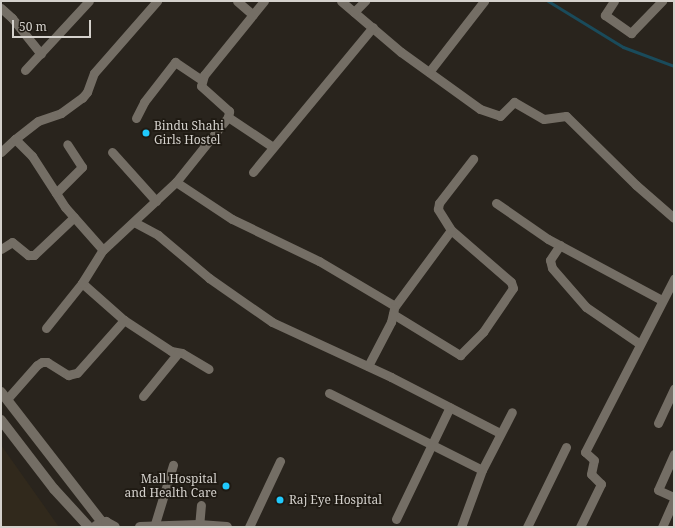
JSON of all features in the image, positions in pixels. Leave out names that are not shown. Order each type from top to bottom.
[{"type":"main road","points":[[4,395],[98,525],[110,523],[115,527]]},
{"type":"main road","points":[[1,420],[54,489],[89,527]]},
{"type":"main road","points":[[140,527],[227,527]]},
{"type":"street","points":[[25,70],[89,1]]},
{"type":"street","points":[[1,152],[38,121],[61,113],[82,98],[87,92],[94,73],[157,1]]},
{"type":"street","points":[[237,1],[253,15]]},
{"type":"street","points":[[46,328],[82,283],[103,250],[176,182],[228,117],[229,111],[201,86],[202,80],[264,1]]},
{"type":"street","points":[[341,1],[429,72],[480,109],[500,116],[514,102],[544,119],[566,116],[636,185],[674,218]]},
{"type":"street","points":[[354,12],[365,1]]},
{"type":"street","points":[[429,72],[484,1]]},
{"type":"street","points":[[614,1],[605,15],[631,33],[662,1]]},
{"type":"street","points":[[1,8],[12,18],[41,54]]},
{"type":"street","points":[[253,172],[372,27]]},
{"type":"street","points":[[136,118],[144,102],[175,62],[202,80]]},
{"type":"street","points":[[228,117],[273,147]]},
{"type":"street","points":[[15,139],[32,156],[56,193],[74,217],[103,250]]},
{"type":"street","points":[[56,193],[82,167],[67,144]]},
{"type":"street","points":[[112,152],[156,201]]},
{"type":"street","points":[[176,182],[232,219],[319,260],[458,355],[463,354],[483,332],[513,286],[451,230],[438,206],[473,159]]},
{"type":"street","points":[[496,203],[560,245],[662,300]]},
{"type":"street","points":[[1,249],[12,242],[28,256],[34,255],[74,217]]},
{"type":"street","points":[[134,222],[158,235],[209,278],[272,322],[368,366],[500,433]]},
{"type":"street","points":[[368,366],[391,322],[394,310],[451,230]]},
{"type":"street","points":[[560,245],[550,260],[552,268],[586,307],[640,344]]},
{"type":"street","points":[[580,527],[601,484],[591,474],[594,460],[585,452],[674,279]]},
{"type":"street","points":[[82,283],[124,320],[171,351],[178,353],[208,369]]},
{"type":"street","points":[[4,395],[42,362],[47,362],[68,375],[77,373],[124,320]]},
{"type":"street","points":[[143,396],[178,353]]},
{"type":"street","points":[[658,423],[674,389]]},
{"type":"street","points":[[329,393],[482,470]]},
{"type":"street","points":[[396,519],[450,407]]},
{"type":"street","points":[[461,527],[482,470],[512,412]]},
{"type":"street","points":[[527,527],[566,447]]},
{"type":"street","points":[[674,454],[658,490],[674,497]]},
{"type":"street","points":[[249,527],[280,460]]},
{"type":"street","points":[[154,527],[173,465]]},
{"type":"street","points":[[662,527],[674,500]]},
{"type":"street","points":[[199,526],[201,505]]},
{"type":"shaded area","points":[[1,445],[59,527],[1,527]]},
{"type":"waterway","points":[[548,1],[623,47],[674,66]]},
{"type":"place","name":"Bindu Shahi Girls Hostel","points":[[146,133]]},
{"type":"place","name":"Mall Hospital and Health Care","points":[[226,486]]},
{"type":"place","name":"Raj Eye Hospital","points":[[280,500]]}]
